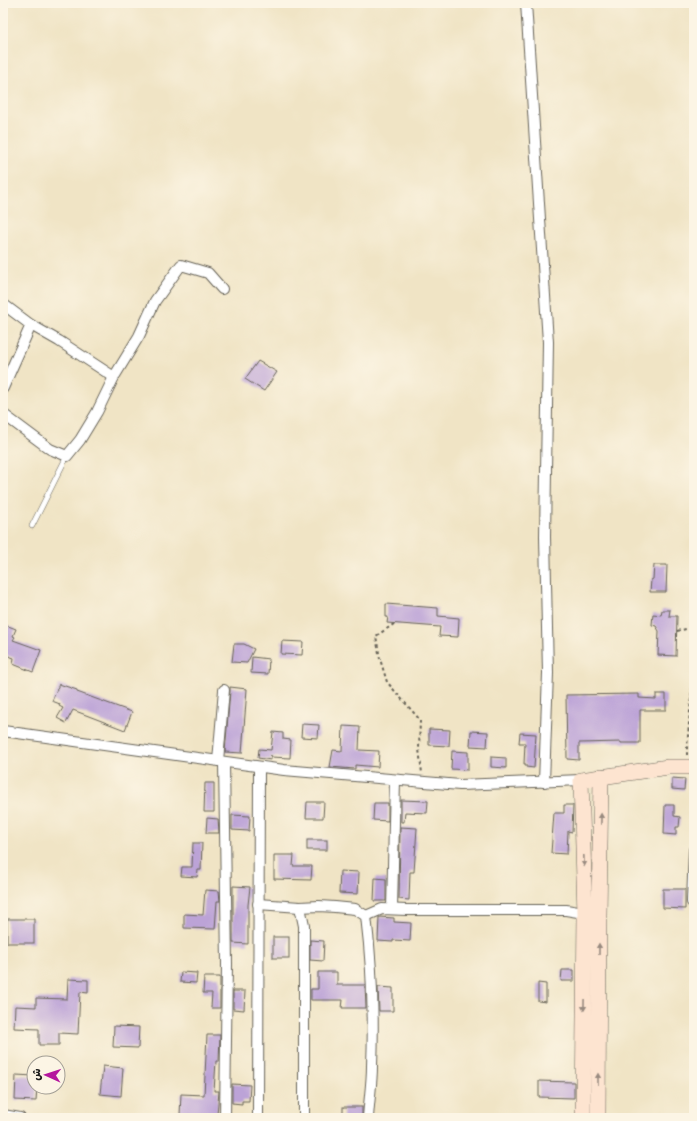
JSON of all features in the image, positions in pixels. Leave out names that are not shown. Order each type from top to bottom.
[{"type":"street","points":[[526,3],[548,342],[545,537],[548,673],[544,782]]},
{"type":"street","points":[[3,414],[50,448],[67,456],[80,440],[97,412],[114,377],[139,336],[155,301],[181,265],[208,273],[222,289]]},
{"type":"street","points":[[3,304],[31,325],[114,377]]},
{"type":"street","points":[[3,388],[31,325]]},
{"type":"street","points":[[224,690],[221,762],[227,964],[225,1118]]},
{"type":"street","points":[[3,731],[259,767],[460,785],[581,780],[668,767],[691,767]]},
{"type":"street","points":[[258,1118],[259,767]]},
{"type":"street","points":[[583,1118],[592,916],[602,776]]},
{"type":"street","points":[[392,909],[394,780]]},
{"type":"street","points":[[581,780],[592,916],[598,1118]]},
{"type":"street","points":[[692,902],[694,850]]},
{"type":"street","points":[[258,904],[355,909],[366,916]]},
{"type":"street","points":[[300,907],[304,926],[304,1118]]},
{"type":"street","points":[[366,916],[382,909],[392,909],[566,910],[592,916]]},
{"type":"street","points":[[366,916],[370,947],[372,994],[372,1067],[368,1118]]},
{"type":"street","points":[[3,1115],[20,1118]]},
{"type":"lane","points":[[32,526],[67,456]]},
{"type":"path","points":[[394,624],[376,636],[380,659],[387,682],[420,720],[419,749],[424,782]]},
{"type":"path","points":[[676,631],[690,628],[693,676],[687,748],[691,767]]},
{"type":"building","points":[[258,361],[277,372],[264,391],[245,379]]},
{"type":"building","points":[[654,565],[667,565],[666,592],[650,592]]},
{"type":"building","points":[[386,604],[438,608],[438,616],[459,618],[458,637],[439,636],[440,627],[387,623],[388,617],[386,617]]},
{"type":"building","points":[[662,610],[670,610],[669,616],[677,616],[676,656],[658,655],[659,631],[656,626],[652,625],[653,614],[661,615]]},
{"type":"building","points":[[3,624],[16,629],[13,640],[41,650],[33,672],[13,664],[14,658],[3,654]]},
{"type":"building","points":[[282,641],[303,642],[302,655],[281,654]]},
{"type":"building","points":[[234,644],[244,644],[254,649],[247,663],[232,662]]},
{"type":"building","points":[[252,657],[269,659],[268,674],[251,673]]},
{"type":"building","points":[[59,684],[132,712],[125,730],[73,710],[66,723],[57,718],[63,708],[59,706],[60,704],[52,701]]},
{"type":"building","points":[[230,687],[247,689],[242,753],[225,752]]},
{"type":"building","points":[[639,694],[639,698],[656,699],[656,694],[666,694],[666,710],[640,710],[640,743],[579,743],[579,760],[567,759],[566,695]]},
{"type":"building","points":[[302,724],[319,725],[318,738],[301,737]]},
{"type":"building","points":[[343,726],[360,727],[359,750],[379,751],[378,767],[355,765],[355,769],[330,767],[333,750],[342,751]]},
{"type":"building","points":[[429,729],[450,730],[449,746],[429,745]]},
{"type":"building","points":[[471,731],[488,732],[487,747],[470,746]]},
{"type":"building","points":[[273,732],[283,733],[283,739],[291,740],[290,758],[271,757],[271,760],[258,758],[259,749],[271,750]]},
{"type":"building","points":[[520,733],[536,734],[534,768],[526,767],[526,764],[524,764],[525,743],[519,743]]},
{"type":"building","points":[[452,751],[468,752],[468,770],[451,769]]},
{"type":"building","points":[[491,757],[506,758],[506,768],[491,767]]},
{"type":"building","points":[[672,778],[685,779],[684,790],[672,789]]},
{"type":"building","points":[[205,783],[214,783],[214,812],[204,812]]},
{"type":"building","points":[[401,800],[428,801],[427,813],[405,812],[404,822],[401,822]]},
{"type":"building","points":[[307,802],[324,802],[323,818],[306,818]]},
{"type":"building","points":[[374,803],[388,803],[388,821],[373,820]]},
{"type":"building","points":[[564,805],[573,805],[572,832],[568,831],[567,854],[551,853],[554,813],[564,813]]},
{"type":"building","points":[[665,805],[674,805],[674,816],[680,817],[679,827],[676,827],[676,835],[664,834]]},
{"type":"building","points":[[232,815],[250,816],[249,831],[232,830]]},
{"type":"building","points":[[207,818],[218,819],[219,833],[206,833]]},
{"type":"building","points":[[400,827],[417,828],[414,872],[410,872],[409,900],[399,899]]},
{"type":"building","points":[[307,840],[327,840],[327,850],[307,850]]},
{"type":"building","points":[[193,843],[202,843],[201,870],[198,870],[197,877],[181,876],[182,867],[192,867]]},
{"type":"building","points":[[274,855],[294,855],[293,866],[312,866],[311,880],[274,879]]},
{"type":"building","points":[[340,871],[359,872],[358,894],[339,893]]},
{"type":"building","points":[[375,878],[386,879],[386,901],[374,901]]},
{"type":"building","points":[[233,886],[250,887],[248,905],[248,944],[233,943]]},
{"type":"building","points":[[663,889],[685,889],[685,909],[663,908]]},
{"type":"building","points":[[205,890],[219,891],[220,901],[217,901],[215,929],[184,928],[184,914],[203,915]]},
{"type":"building","points":[[379,917],[394,918],[394,922],[411,923],[410,941],[378,941]]},
{"type":"building","points":[[7,919],[34,919],[34,943],[7,943]]},
{"type":"building","points":[[273,937],[289,937],[289,958],[273,958]]},
{"type":"building","points":[[310,940],[324,941],[323,961],[310,960]]},
{"type":"building","points":[[562,970],[574,970],[574,981],[561,981]]},
{"type":"building","points":[[181,972],[197,973],[196,983],[180,982]]},
{"type":"building","points":[[318,972],[337,972],[337,985],[365,985],[366,1008],[342,1008],[343,1000],[311,1000],[311,989],[318,989]]},
{"type":"building","points":[[204,977],[220,977],[220,1008],[211,1008],[212,993],[203,993]]},
{"type":"building","points":[[68,979],[88,980],[88,993],[80,992],[78,1034],[59,1033],[59,1045],[39,1045],[39,1029],[14,1028],[15,1006],[36,1007],[36,998],[67,999]]},
{"type":"building","points":[[538,983],[546,984],[546,1002],[538,1001]]},
{"type":"building","points":[[378,987],[393,988],[393,1011],[379,1011]]},
{"type":"building","points":[[233,991],[245,991],[244,1010],[233,1009]]},
{"type":"building","points":[[114,1026],[139,1027],[138,1048],[113,1047]]},
{"type":"building","points":[[207,1035],[220,1035],[219,1061],[216,1061],[214,1091],[219,1091],[217,1115],[180,1115],[181,1094],[204,1095]]},
{"type":"building","points":[[103,1066],[123,1068],[121,1096],[100,1094]]},
{"type":"building","points":[[16,1075],[26,1076],[26,1095],[36,1095],[36,1101],[15,1100]]},
{"type":"building","points":[[539,1081],[574,1082],[574,1098],[539,1097]]},
{"type":"building","points":[[232,1084],[250,1085],[249,1101],[242,1101],[242,1104],[232,1103]]},
{"type":"building","points":[[343,1107],[362,1107],[362,1118],[343,1118]]}]
